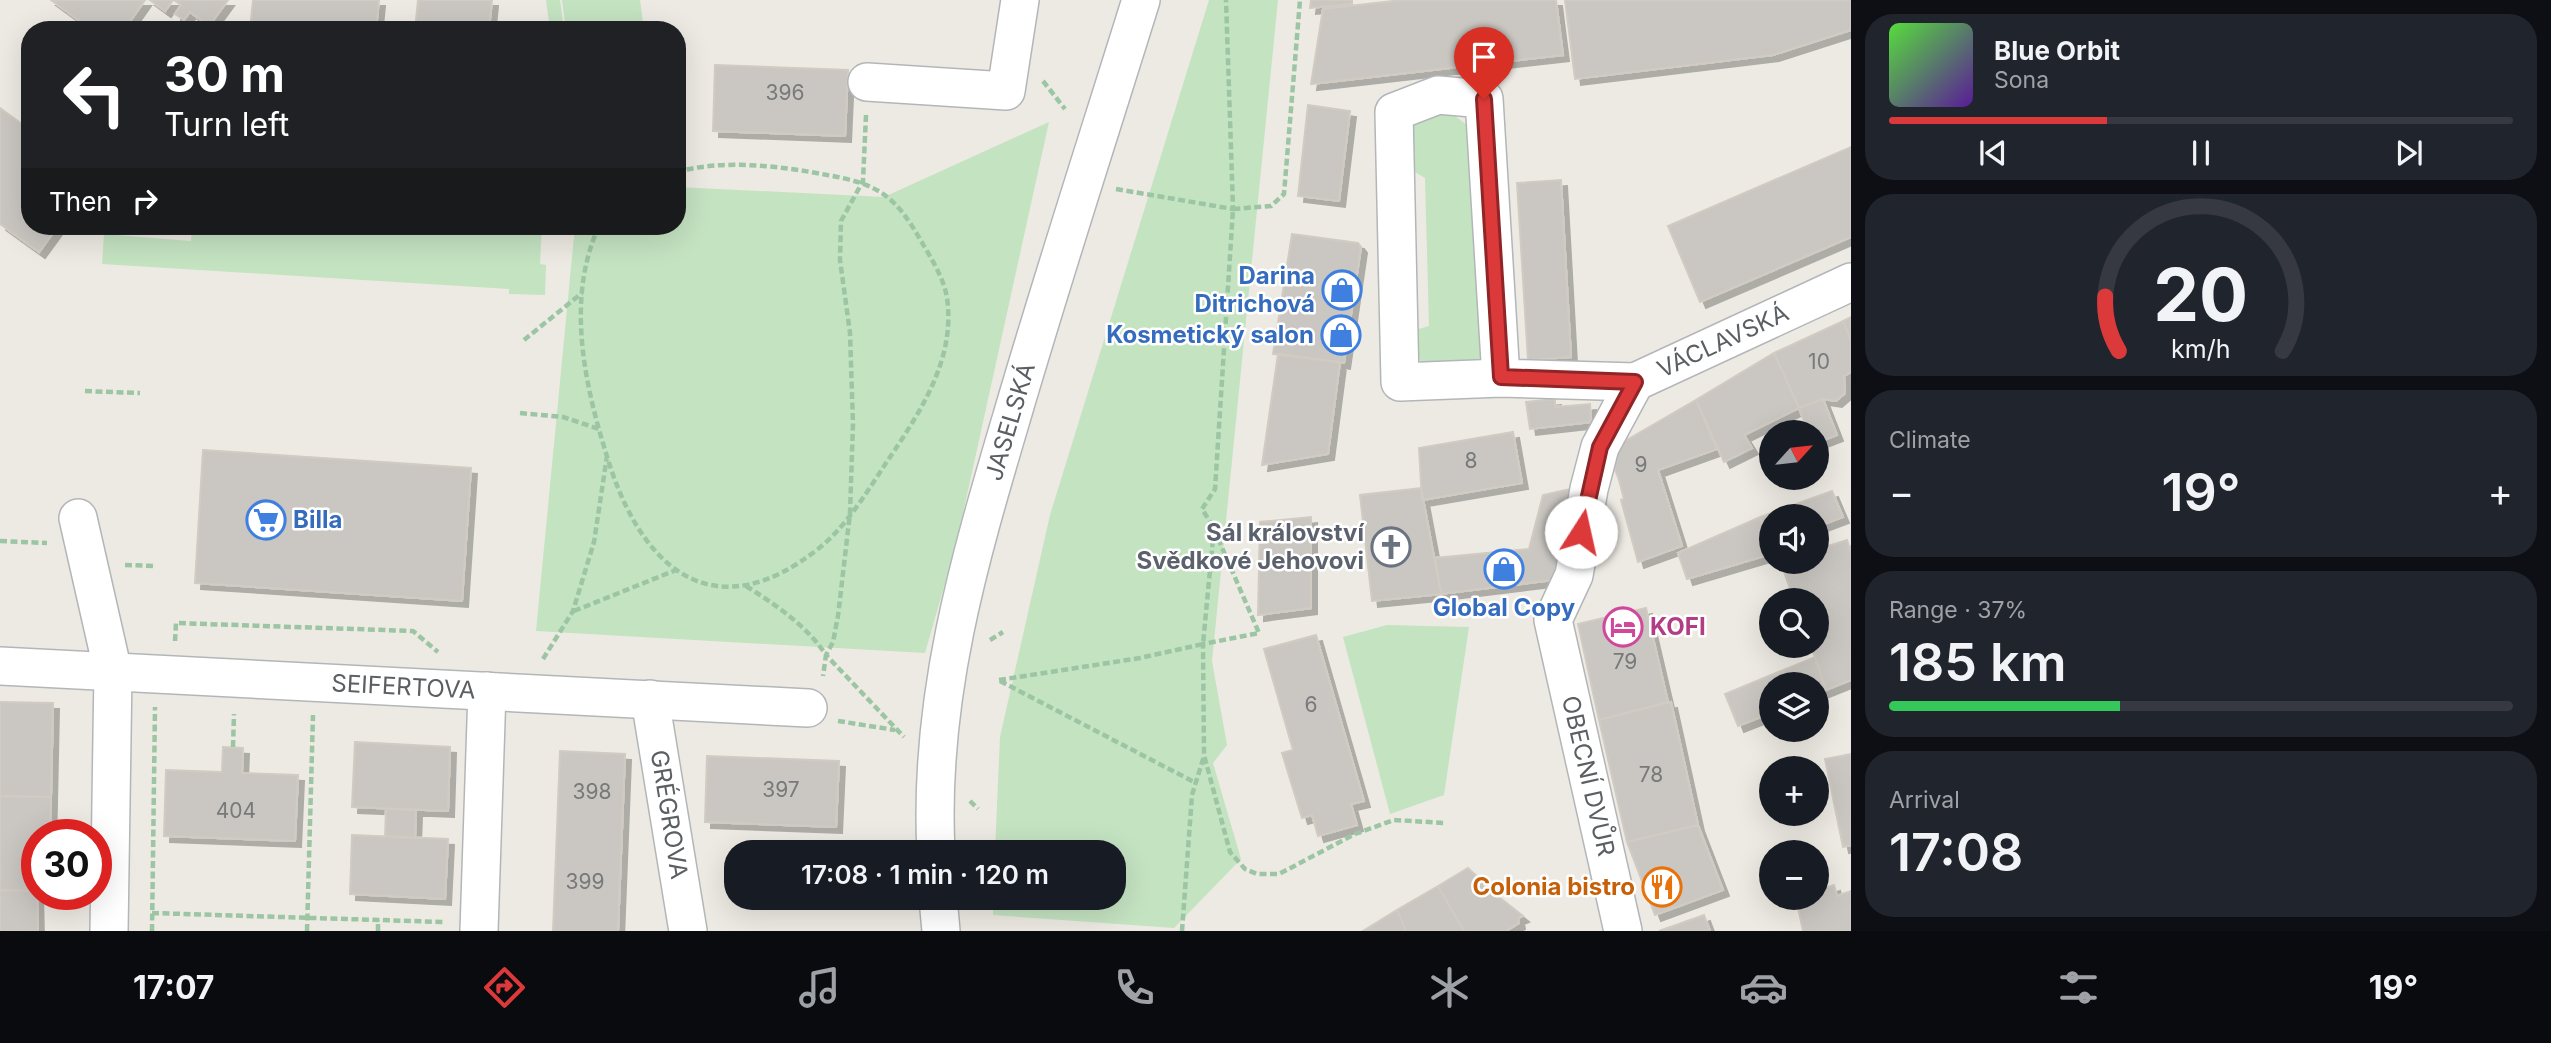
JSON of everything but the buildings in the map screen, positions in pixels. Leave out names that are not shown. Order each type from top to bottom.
[{"type":"street","points":[[867,82],[1006,91],[1020,0]]},
{"type":"street","name":"JASELSKÁ","points":[[936,840],[936,755],[943,688],[962,589],[1141,0]]},
{"type":"street","points":[[1501,377],[1484,99],[1438,95],[1394,112],[1401,382],[1501,377],[1635,382]]},
{"type":"street","name":"VÁCLAVSKÁ","points":[[1553,620],[1574,575],[1589,489],[1600,447],[1635,382],[1851,282]]},
{"type":"street","points":[[68,531],[113,672],[109,931]]},
{"type":"street","name":"OBECNÍ DVŮR","points":[[1553,620],[1623,931]]},
{"type":"street","name":"SEIFERTOVA","points":[[0,666],[650,699],[812,713]]},
{"type":"street","points":[[480,927],[487,691]]},
{"type":"street","name":"GRÉGROVA","points":[[650,699],[688,931]]},
{"type":"street","points":[[939,910],[941,931]]},
{"type":"path","points":[[1196,783],[999,680],[1140,658],[1259,633],[1214,527],[1202,509],[1215,489],[1233,209],[1226,0]]},
{"type":"path","points":[[1085,179],[1128,192],[1233,209],[1271,206],[1284,194],[1300,0]]},
{"type":"path","points":[[746,586],[803,627],[826,655],[896,730],[812,713],[826,655],[833,642],[838,616],[850,513],[853,424],[850,333],[840,260],[841,221],[863,181],[867,82]]},
{"type":"path","points":[[595,235],[584,263],[582,293],[586,371],[598,429],[639,533],[660,558],[686,577],[714,588],[746,586],[779,575],[810,554],[850,513],[934,386],[945,348],[947,299],[932,260],[910,222],[885,192],[863,181],[755,167],[696,166],[686,169]]},
{"type":"path","points":[[524,340],[582,293]]},
{"type":"path","points":[[85,391],[140,393]]},
{"type":"path","points":[[520,413],[563,417],[598,429]]},
{"type":"path","points":[[538,666],[573,611],[594,542],[607,456]]},
{"type":"path","points":[[1214,527],[1203,644],[1205,755],[1230,852],[1237,863],[1257,874],[1279,874],[1355,834],[1394,820],[1445,823]]},
{"type":"path","points":[[0,541],[68,531]]},
{"type":"path","points":[[114,564],[156,566]]},
{"type":"path","points":[[573,611],[677,570]]},
{"type":"path","points":[[152,931],[155,703],[173,701],[176,623],[413,631],[447,659]]},
{"type":"path","points":[[307,931],[314,682]]},
{"type":"path","points":[[1182,931],[1182,898],[1196,783],[1205,755]]},
{"type":"path","points":[[152,913],[308,917],[480,927]]},
{"type":"path","points":[[378,920],[378,931]]},
{"type":"green space","points":[[546,0],[560,0],[563,21],[549,21]]},
{"type":"green space","points":[[562,0],[640,0],[643,21],[565,21]]},
{"type":"green space","points":[[1209,0],[1278,0],[1212,661],[1227,745],[1213,763],[1241,859],[1174,928],[993,915],[993,910],[1126,910],[1126,840],[996,840],[1000,737],[1050,515]]},
{"type":"green space","points":[[1423,112],[1451,113],[1471,128],[1491,347],[1472,366],[1422,363],[1412,347],[1408,332],[1429,326],[1425,178],[1399,163],[1404,129]]},
{"type":"green space","points":[[1049,122],[956,545],[925,653],[536,631],[574,235],[686,235],[686,187],[884,197]]},
{"type":"green space","points":[[104,235],[191,241],[191,235],[542,235],[540,264],[546,265],[545,295],[509,294],[509,289],[102,264]]},
{"type":"green space","points":[[1387,625],[1469,627],[1444,795],[1390,814],[1343,637]]},
{"type":"place","name":"Darina Ditrichová","points":[[1342,290]]},
{"type":"place","name":"Kosmetický salon","points":[[1341,335]]},
{"type":"place","name":"Billa","points":[[266,520]]},
{"type":"place","name":"Sál království Svědkové Jehovovi","points":[[1391,547]]},
{"type":"place","name":"Global Copy","points":[[1504,569]]},
{"type":"place","name":"KOFI","points":[[1623,627]]},
{"type":"place","name":"Colonia bistro","points":[[1662,887]]},
{"type":"route","points":[[1484,99],[1501,377],[1635,382],[1600,447],[1581,532]]}]
